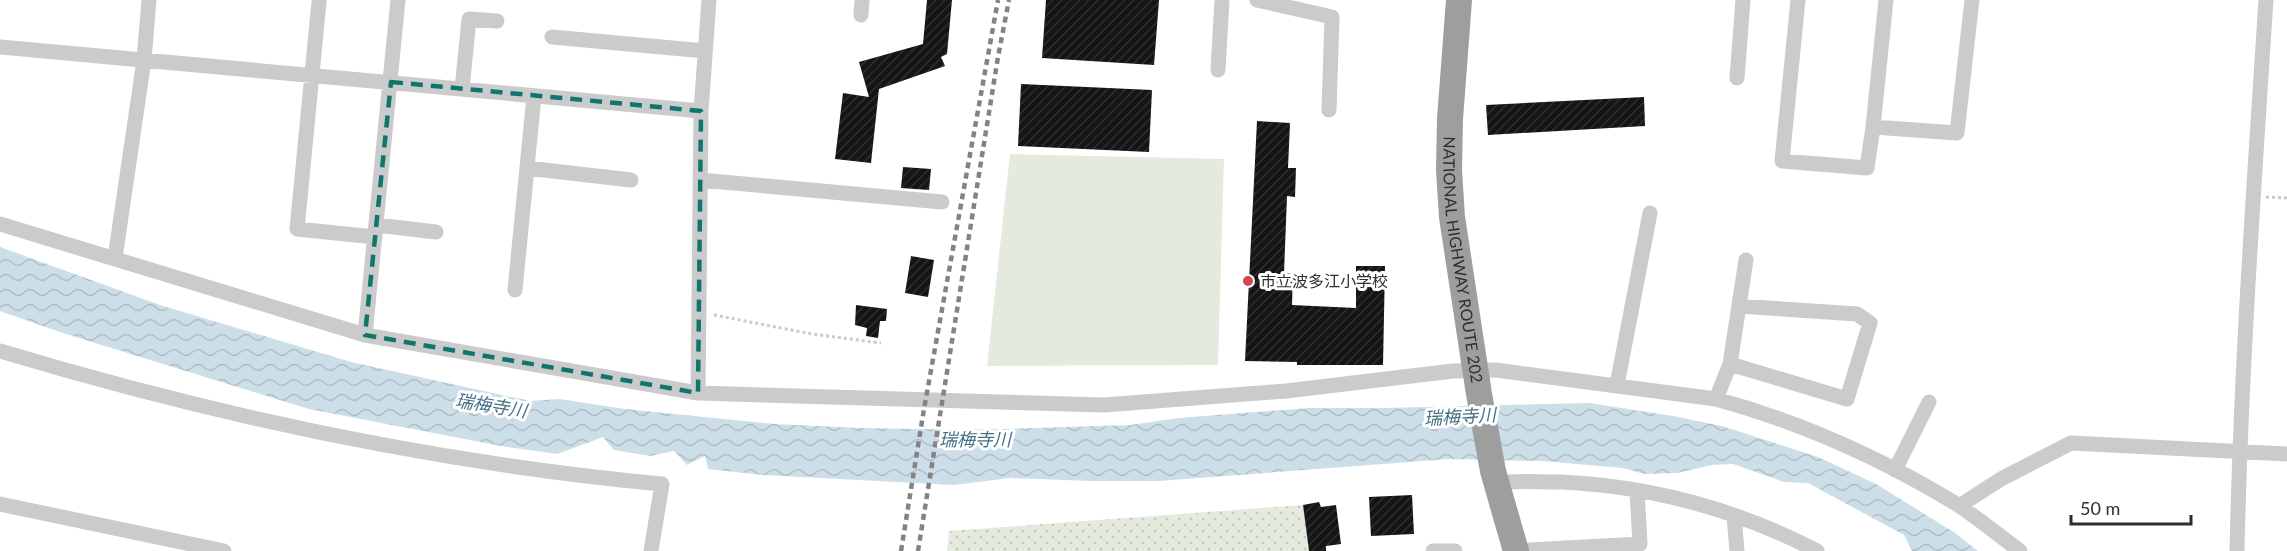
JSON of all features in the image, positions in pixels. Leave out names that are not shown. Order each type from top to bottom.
[{"type":"highway","name":"NATIONAL HIGHWAY ROUTE 202","points":[[1459,0],[1450,119],[1449,170],[1458,258],[1477,383],[1495,477],[1514,551]]},
{"type":"street","points":[[115,258],[144,60],[149,0]]},
{"type":"street","points":[[365,335],[398,0]]},
{"type":"street","points":[[698,393],[701,111],[709,0]]},
{"type":"street","points":[[1218,70],[1222,0]]},
{"type":"street","points":[[1257,0],[1332,17],[1329,111]]},
{"type":"street","points":[[1737,78],[1740,0]]},
{"type":"street","points":[[1797,0],[1782,161],[1867,168],[1886,0]]},
{"type":"street","points":[[1873,127],[1958,133],[1972,0]]},
{"type":"street","points":[[2237,551],[2239,452],[2266,0]]},
{"type":"street","points":[[319,2],[297,229],[436,232]]},
{"type":"street","points":[[462,89],[469,19],[497,21]]},
{"type":"street","points":[[552,38],[705,51]]},
{"type":"street","points":[[0,47],[701,111]]},
{"type":"street","points":[[516,290],[534,96]]},
{"type":"street","points":[[527,168],[631,180]]},
{"type":"street","points":[[700,180],[942,202]]},
{"type":"street","points":[[1617,385],[1650,213]]},
{"type":"street","points":[[0,224],[365,335],[698,393],[1104,405],[1286,391],[1453,371],[1477,383],[1496,370],[1716,399],[1741,406],[1842,444],[1895,470],[1959,506],[2020,551]]},
{"type":"street","points":[[1716,399],[1730,364],[1746,260]]},
{"type":"street","points":[[1730,364],[1847,399],[1870,323],[1857,314],[1739,306]]},
{"type":"street","points":[[0,351],[100,381],[279,425],[454,458],[571,475],[662,484],[651,551]]},
{"type":"street","points":[[1895,470],[1929,402]]},
{"type":"street","points":[[1959,506],[2001,479],[2071,443],[2287,454]]},
{"type":"street","points":[[1495,477],[1592,484],[1693,502],[1784,534],[1817,551]]},
{"type":"street","points":[[1514,551],[1640,544],[1637,491]]},
{"type":"street","points":[[0,504],[224,551]]},
{"type":"street","points":[[1734,516],[1737,551]]},
{"type":"street","points":[[1433,551],[1455,551]]},
{"type":"path","points":[[699,312],[812,334],[881,343]]},
{"type":"highlighted area","points":[[391,82],[701,111],[698,393],[365,335]]},
{"type":"shaded area","points":[[1010,154],[1224,159],[1218,365],[987,366]]},
{"type":"shaded area","points":[[1303,505],[1309,551],[947,551],[949,531]]},
{"type":"water","name":"瑞梅寺川","points":[[0,247],[160,305],[351,362],[530,401],[559,399],[625,409],[775,424],[967,430],[1130,425],[1179,418],[1309,408],[1589,403],[1722,426],[1818,457],[1876,484],[1955,533],[1978,551],[1912,551],[1904,535],[1808,483],[1784,482],[1733,464],[1712,465],[1677,473],[1644,474],[1623,468],[1542,461],[1449,459],[1159,481],[1010,478],[954,485],[763,475],[708,469],[705,456],[687,465],[674,451],[650,456],[614,450],[603,437],[557,454],[501,446],[309,409],[63,333],[0,311]]},
{"type":"building","points":[[927,0],[952,0],[947,54],[941,57],[945,66],[879,89],[871,163],[835,159],[843,93],[869,97],[859,62],[923,44]]},
{"type":"building","points":[[1046,0],[1159,0],[1154,65],[1042,58]]},
{"type":"building","points":[[1021,84],[1152,90],[1149,152],[1018,146]]},
{"type":"building","points":[[1644,97],[1645,126],[1488,135],[1486,105]]},
{"type":"building","points":[[1257,121],[1290,123],[1288,168],[1296,168],[1295,197],[1287,196],[1284,273],[1293,274],[1292,305],[1356,308],[1356,266],[1385,266],[1383,365],[1297,365],[1297,362],[1245,361]]},
{"type":"building","points":[[903,167],[931,169],[929,190],[901,188]]},
{"type":"building","points":[[911,256],[934,260],[928,297],[905,293]]},
{"type":"building","points":[[856,305],[887,309],[886,321],[880,321],[878,338],[866,336],[867,328],[855,325]]},
{"type":"building","points":[[1412,495],[1414,534],[1371,536],[1369,497]]},
{"type":"building","points":[[1319,502],[1321,507],[1336,505],[1341,544],[1326,546],[1326,551],[1309,551],[1303,505]]},
{"type":"railway","points":[[901,551],[924,409],[998,0]]},
{"type":"railway","points":[[918,551],[1009,0]]},
{"type":"place","name":"市立波多江小学校","points":[[1248,281]]}]
